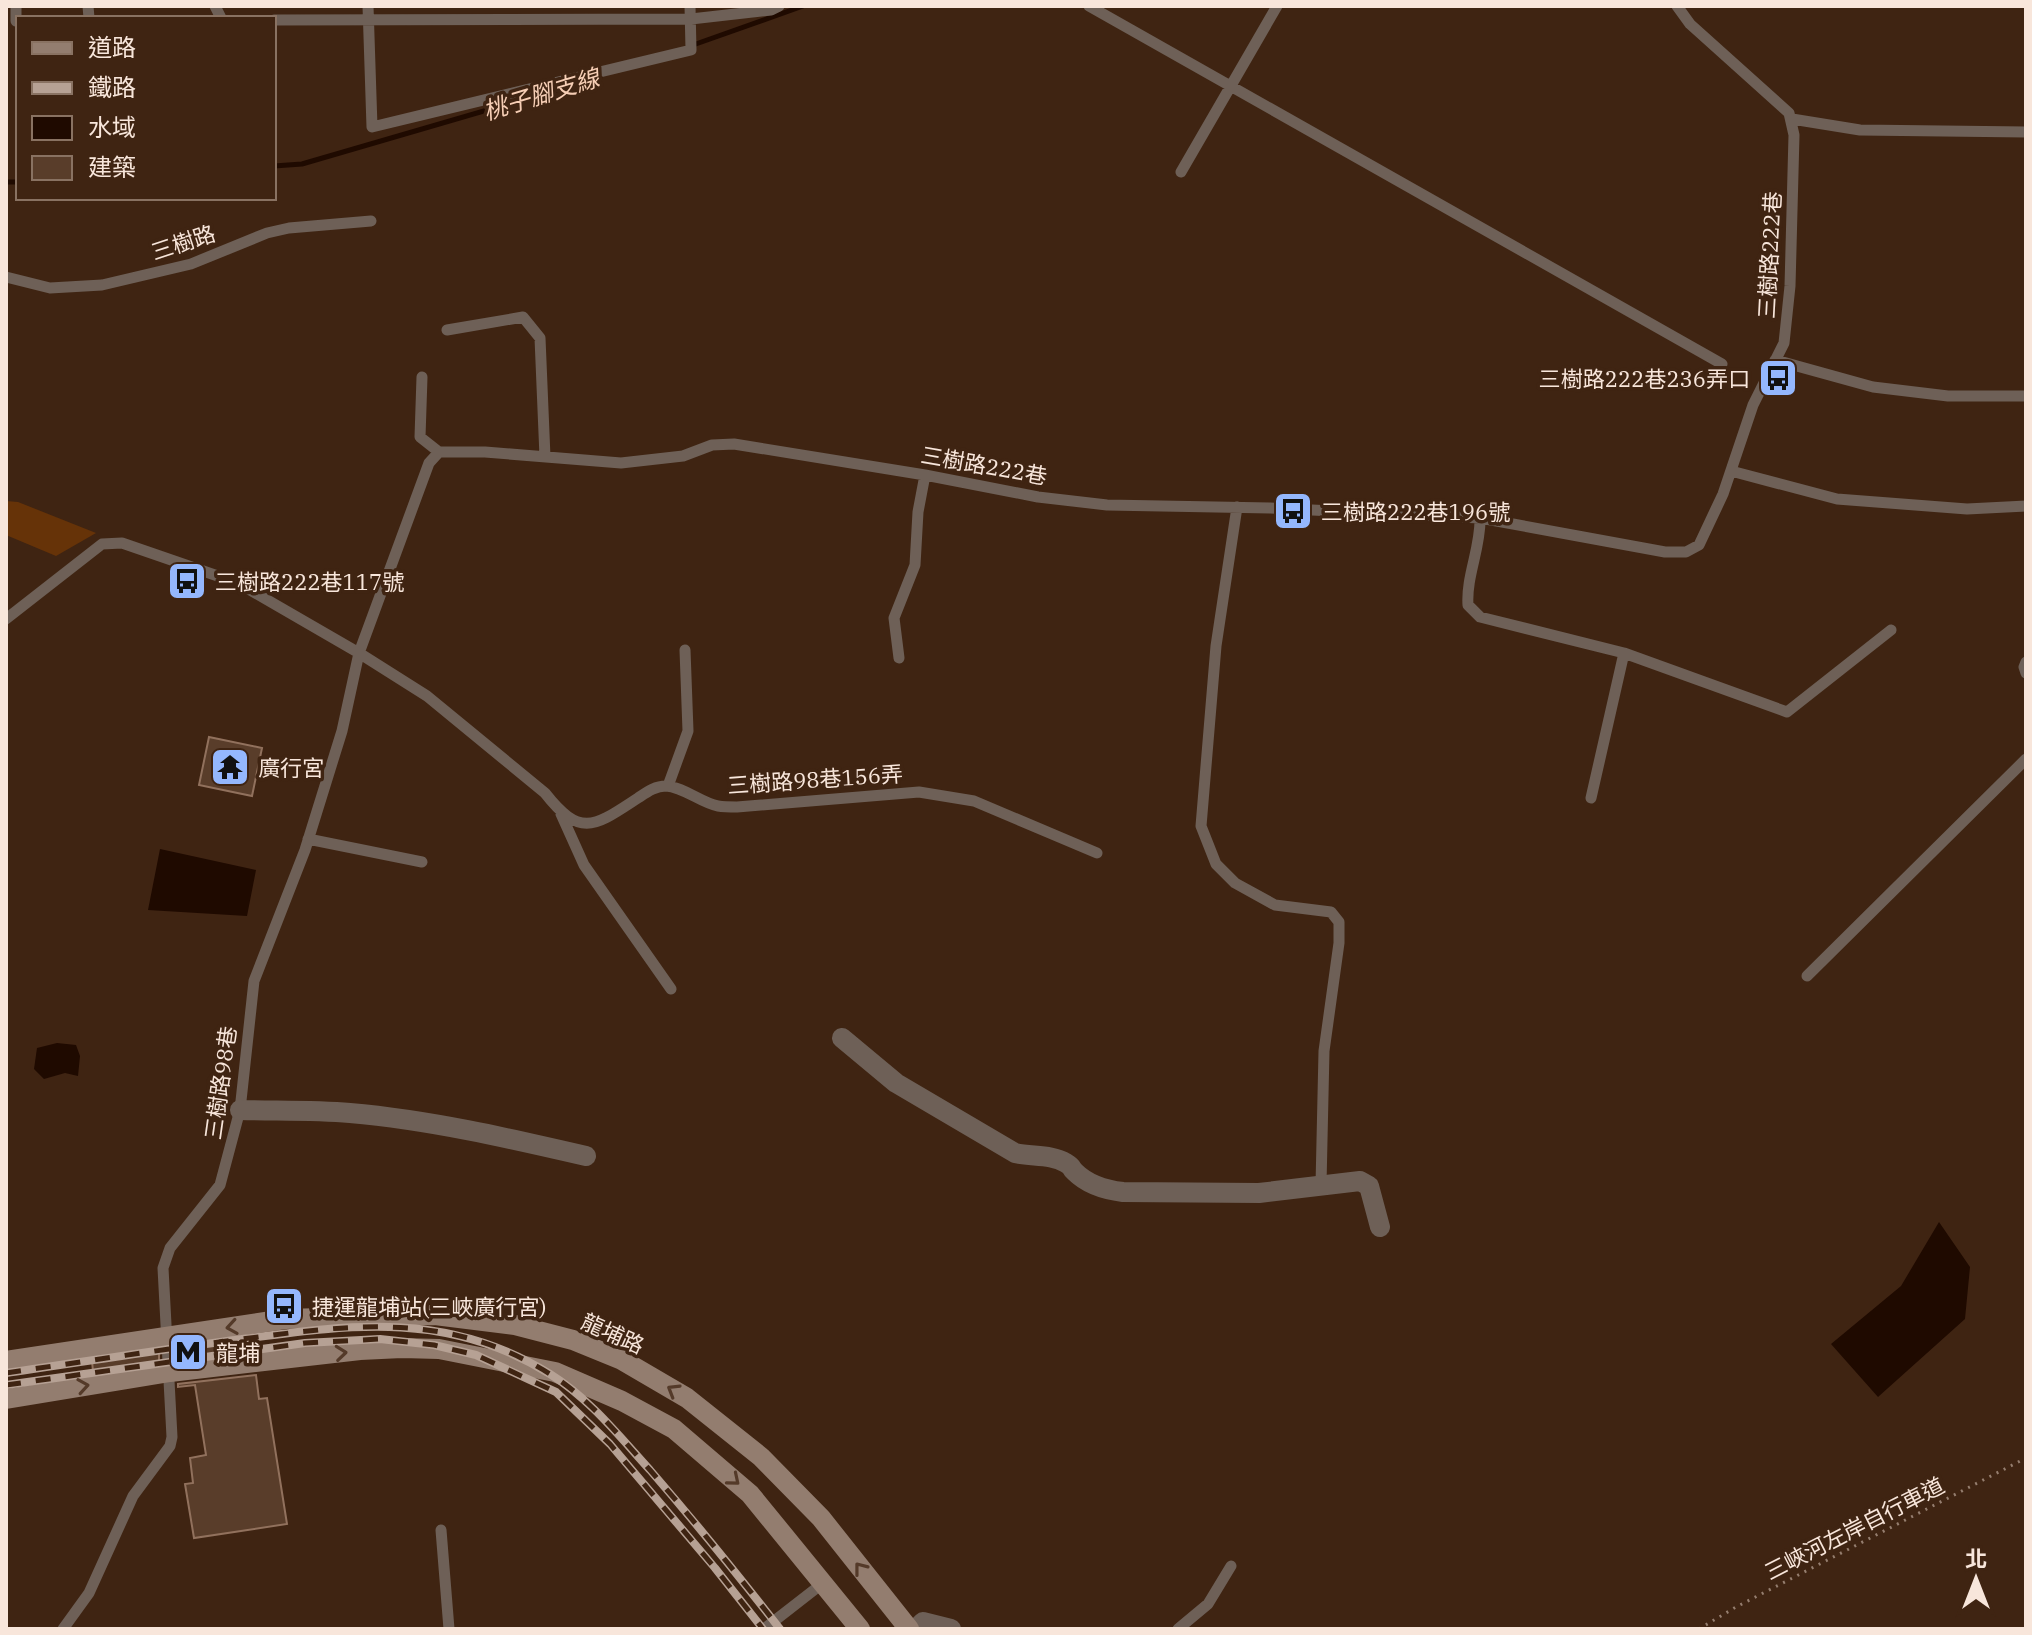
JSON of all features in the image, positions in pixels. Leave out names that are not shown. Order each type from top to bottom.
[{"type":"street","points":[[842,1038],[896,1083],[1015,1153],[1049,1156],[1069,1164],[1076,1173],[1102,1189],[1123,1192],[1259,1193],[1360,1181],[1369,1186],[1380,1227]]},
{"type":"street","points":[[240,1110],[349,1113],[413,1120],[586,1156]]},
{"type":"street","name":"龍埔路","points":[[6,1361],[285,1319],[435,1315],[515,1325],[585,1345],[622,1360],[687,1398],[761,1457],[821,1518],[909,1629]]},
{"type":"street","points":[[6,1399],[170,1372],[360,1350],[439,1349],[555,1372],[622,1401],[674,1429],[750,1494],[860,1629]]},
{"type":"street","points":[[916,1629],[923,1622],[951,1629]]},
{"type":"lane","points":[[13,21],[16,6]]},
{"type":"lane","points":[[368,6],[372,127],[691,50],[691,12]]},
{"type":"lane","points":[[276,20],[771,10],[779,6]]},
{"type":"lane","points":[[1089,6],[1722,364]]},
{"type":"lane","points":[[1181,172],[1277,6]]},
{"type":"lane","points":[[1677,6],[1690,24],[1792,119],[1860,130],[2026,132]]},
{"type":"lane","name":"三樹路222巷","points":[[439,452],[621,463],[683,456],[712,445],[734,444],[1038,497],[1107,505],[1237,507],[1480,518],[1665,552],[1686,552],[1699,545],[1731,471],[1753,405],[1784,343],[1790,286],[1792,119]]},
{"type":"lane","name":"三樹路","points":[[6,277],[50,288],[102,285],[191,264],[267,233],[289,228],[371,221]]},
{"type":"lane","points":[[447,330],[523,317],[540,338],[545,457]]},
{"type":"lane","points":[[1775,360],[1873,387],[1948,396],[2026,396]]},
{"type":"lane","points":[[359,653],[429,463],[439,452],[420,437],[422,377]]},
{"type":"lane","points":[[1731,471],[1837,499],[1967,509],[2026,506]]},
{"type":"lane","points":[[899,658],[894,618],[915,565],[918,512],[925,475]]},
{"type":"lane","points":[[1237,507],[1216,646],[1201,826],[1216,864],[1235,883],[1275,905],[1331,912],[1339,922],[1339,943],[1324,1051],[1321,1185]]},
{"type":"lane","points":[[1480,518],[1481,536],[1467,594],[1468,605],[1480,617],[1624,653],[1787,712],[1891,630]]},
{"type":"lane","points":[[6,619],[102,544],[122,543],[238,583],[427,696],[545,793],[573,822],[605,819],[652,788],[668,786],[688,731],[685,650]]},
{"type":"lane","name":"三樹路98巷","points":[[63,1629],[89,1593],[133,1496],[170,1446],[170,1372],[163,1268],[170,1248],[220,1185],[231,1153],[240,1110],[254,981],[308,839],[342,731],[359,653]]},
{"type":"lane","points":[[1591,798],[1624,653]]},
{"type":"lane","points":[[2026,662],[2026,673]]},
{"type":"lane","points":[[1807,976],[2026,759]]},
{"type":"lane","name":"三樹路98巷156弄","points":[[668,786],[717,806],[737,807],[919,792],[947,796],[974,801],[1097,853]]},
{"type":"lane","points":[[561,813],[584,865],[671,989]]},
{"type":"lane","points":[[308,839],[422,862]]},
{"type":"lane","points":[[441,1530],[449,1629]]},
{"type":"lane","points":[[1178,1629],[1208,1604],[1231,1566]]},
{"type":"lane","points":[[764,1629],[823,1583]]},
{"type":"path","name":"三峽河左岸自行車道","points":[[1699,1629],[2026,1458]]},
{"type":"shaded area","points":[[6,501],[18,502],[96,533],[56,556],[6,535]]},
{"type":"water","points":[[160,849],[256,870],[247,916],[148,910]]},
{"type":"water","points":[[57,1043],[76,1045],[80,1056],[78,1076],[65,1073],[44,1079],[34,1069],[37,1048]]},
{"type":"water","points":[[1939,1222],[1970,1267],[1965,1319],[1878,1397],[1831,1344],[1901,1286]]},
{"type":"building","name":"廣行宮","points":[[209,737],[262,748],[252,796],[199,785]]},
{"type":"building","points":[[250,1337],[252,1349],[176,1358],[176,1349]]},
{"type":"building","points":[[159,1351],[159,1361],[93,1371],[92,1361]]},
{"type":"building","points":[[256,1375],[259,1399],[267,1398],[287,1524],[194,1538],[185,1484],[193,1483],[190,1458],[206,1455],[195,1385],[178,1387],[178,1384]]},
{"type":"waterway","name":"桃子腳支線","points":[[693,45],[803,6]]},
{"type":"waterway","name":"桃子腳支線","points":[[276,166],[302,164],[600,77]]},
{"type":"waterway","name":"桃子腳支線","points":[[6,182],[16,182]]},
{"type":"railway","points":[[6,1373],[227,1341],[352,1327],[432,1331],[471,1339],[510,1353],[550,1374],[591,1406],[667,1490],[780,1629]]},
{"type":"railway","points":[[6,1385],[305,1343],[380,1339],[434,1345],[476,1355],[556,1392],[610,1444],[763,1629]]},
{"type":"place","name":"三樹路222巷236弄口","points":[[1778,378]]},
{"type":"place","name":"三樹路222巷196號","points":[[1293,511]]},
{"type":"place","name":"三樹路222巷117號","points":[[187,581]]},
{"type":"place","name":"廣行宮","points":[[230,767]]},
{"type":"place","name":"捷運龍埔站(三峽廣行宮)","points":[[284,1306]]},
{"type":"place","name":"龍埔","points":[[188,1352]]}]
